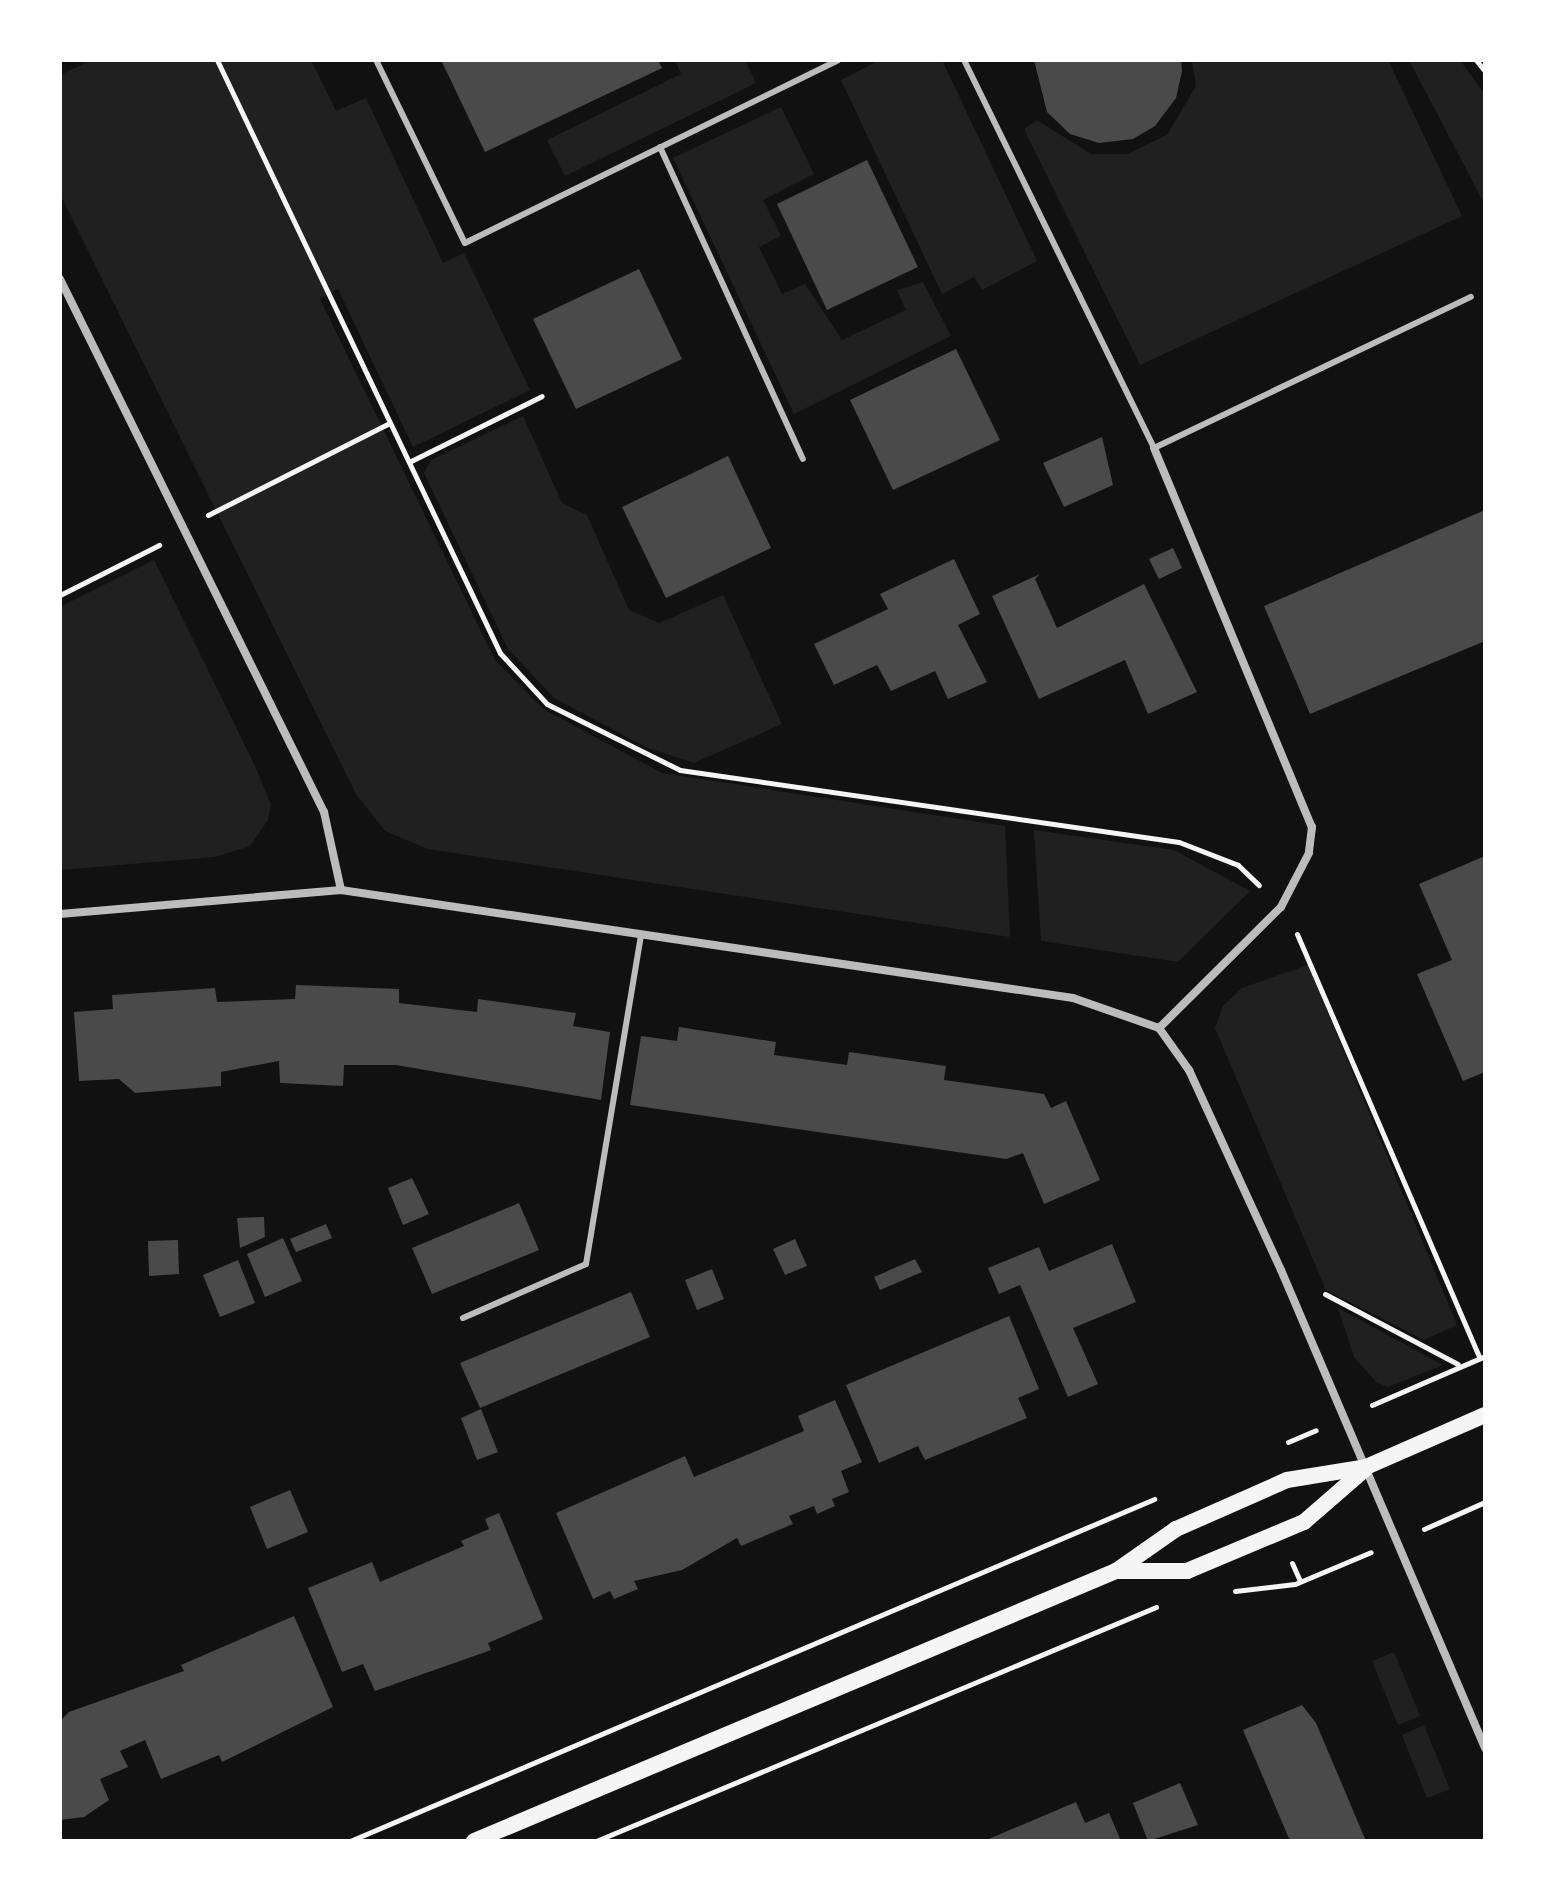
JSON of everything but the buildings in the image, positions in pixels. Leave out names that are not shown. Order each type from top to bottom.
[{"type":"main road","points":[[474,1841],[494,1837],[1116,1571],[1176,1529],[1287,1480],[1366,1467],[1485,1415]]},
{"type":"main road","points":[[1116,1571],[1187,1571],[1248,1546],[1304,1522],[1366,1467]]},
{"type":"street","points":[[60,279],[324,812],[341,890]]},
{"type":"street","points":[[1154,448],[1312,827],[1309,853],[1281,907],[1159,1028]]},
{"type":"street","points":[[60,914],[341,890],[1073,998],[1159,1028],[1189,1070],[1281,1270],[1485,1748]]},
{"type":"lane","points":[[376,60],[465,243],[839,60]]},
{"type":"lane","points":[[964,60],[1154,448],[1471,297]]},
{"type":"lane","points":[[660,147],[803,459]]},
{"type":"lane","points":[[463,1318],[586,1264],[641,934]]},
{"type":"path","points":[[217,60],[500,653],[547,704],[642,755],[680,770],[1179,842],[1238,865],[1281,907],[1315,963],[1483,1357],[1275,1448]]},
{"type":"path","points":[[1476,60],[1485,71]]},
{"type":"path","points":[[409,462],[542,396]]},
{"type":"path","points":[[60,595],[389,423]]},
{"type":"path","points":[[1281,1270],[1459,1365]]},
{"type":"path","points":[[350,1841],[1160,1497]]},
{"type":"path","points":[[1222,1593],[1295,1584],[1485,1502]]},
{"type":"path","points":[[596,1841],[1164,1604]]},
{"type":"shaded area","points":[[92,60],[311,60],[336,111],[366,98],[443,263],[464,253],[530,390],[413,447],[338,289],[320,299],[495,660],[543,709],[662,773],[1005,826],[1010,937],[428,849],[385,831],[356,794],[60,194],[60,75]]},
{"type":"shaded area","points":[[675,60],[745,60],[756,83],[565,176],[547,140],[681,74]]},
{"type":"shaded area","points":[[880,60],[942,60],[1037,261],[982,290],[974,277],[942,294],[841,80]]},
{"type":"shaded area","points":[[1192,60],[1388,60],[1462,216],[1140,365],[1024,129],[1037,120],[1091,154],[1127,154],[1167,135],[1196,86]]},
{"type":"shaded area","points":[[1409,60],[1460,60],[1485,95],[1485,205]]},
{"type":"shaded area","points":[[781,107],[814,174],[763,200],[781,236],[759,247],[782,294],[805,284],[842,340],[906,310],[897,290],[923,282],[951,336],[794,414],[673,158]]},
{"type":"shaded area","points":[[523,416],[562,503],[587,515],[629,610],[659,623],[723,595],[782,724],[694,763],[648,748],[554,698],[508,649],[424,473],[431,460]]},
{"type":"shaded area","points":[[154,560],[255,766],[271,804],[268,820],[250,846],[215,857],[60,870],[60,607]]},
{"type":"shaded area","points":[[1034,830],[1174,850],[1250,891],[1178,962],[1041,941]]},
{"type":"shaded area","points":[[1308,965],[1457,1325],[1424,1340],[1326,1290],[1215,1028],[1223,1006],[1242,988]]},
{"type":"shaded area","points":[[1338,1308],[1443,1365],[1388,1387],[1376,1382],[1354,1357]]},
{"type":"shaded area","points":[[1394,1652],[1420,1716],[1398,1725],[1372,1661]]},
{"type":"shaded area","points":[[1424,1725],[1450,1789],[1427,1798],[1402,1735]]}]
